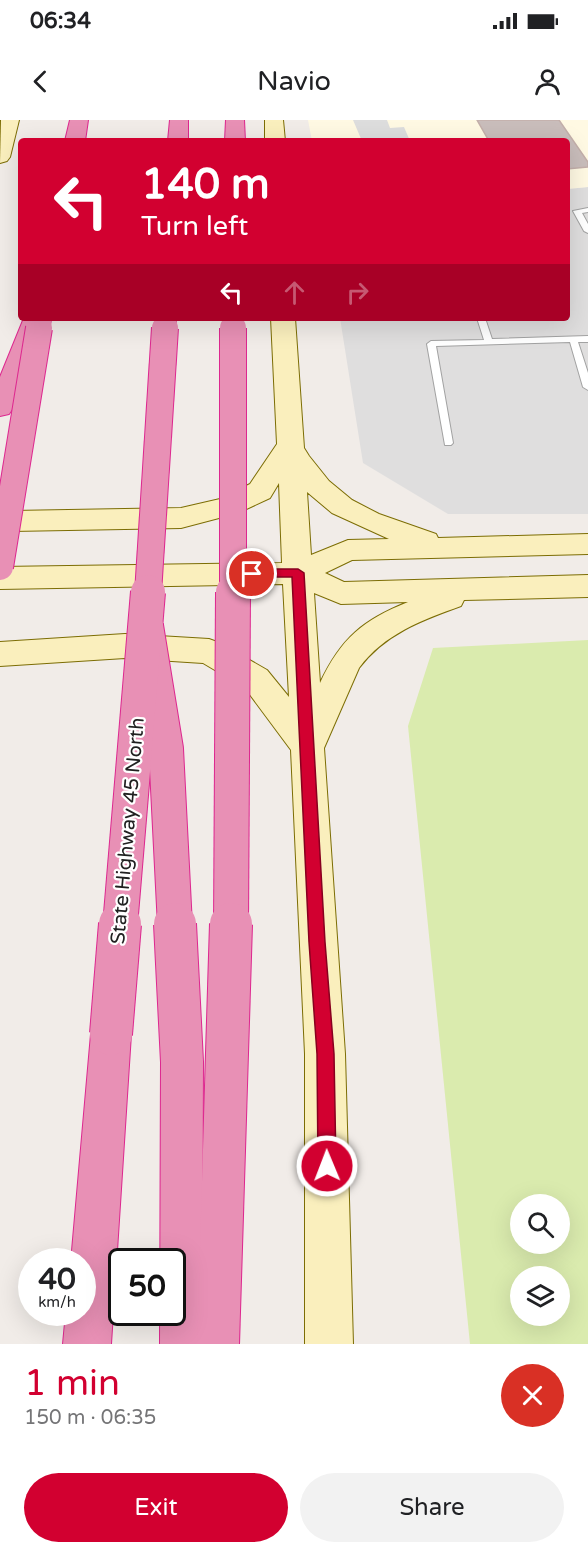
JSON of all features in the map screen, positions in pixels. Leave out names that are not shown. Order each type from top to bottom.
[{"type":"highway","points":[[76,138],[79,120]]},
{"type":"highway","points":[[178,138],[179,120]]},
{"type":"highway","points":[[235,120],[235,138]]},
{"type":"highway","points":[[0,408],[35,321]]},
{"type":"highway","points":[[0,567],[41,321]]},
{"type":"highway","name":"State Highway 45 North","points":[[87,1344],[146,626],[166,321]]},
{"type":"highway","points":[[218,1344],[233,870],[233,321]]},
{"type":"highway","points":[[146,626],[165,749],[182,1062],[180,1344]]},
{"type":"main road","points":[[0,157],[10,120]]},
{"type":"main road","points":[[274,120],[275,138]]},
{"type":"main road","points":[[283,321],[325,1054],[329,1344]]},
{"type":"main road","points":[[0,518],[12,521],[181,518],[228,506],[260,491],[289,446]]},
{"type":"main road","points":[[289,446],[319,489],[345,507],[372,521],[442,547]]},
{"type":"main road","points":[[0,578],[298,573],[348,550],[588,544]]},
{"type":"main road","points":[[298,573],[341,593],[588,586]]},
{"type":"main road","points":[[308,747],[349,657],[370,635],[412,613],[472,590]]},
{"type":"main road","points":[[0,654],[125,646],[209,651],[256,679],[308,747]]},
{"type":"lane","points":[[570,212],[588,210]]},
{"type":"lane","points":[[577,211],[588,231]]},
{"type":"lane","points":[[482,321],[489,342]]},
{"type":"lane","points":[[573,339],[588,387]]},
{"type":"lane","points":[[448,442],[431,344],[588,339]]},
{"type":"shaded area","points":[[308,120],[588,120],[588,187],[570,189],[570,138],[311,138]]},
{"type":"shaded area","points":[[353,120],[387,120],[390,128],[404,127],[409,138],[361,138]]},
{"type":"shaded area","points":[[588,187],[588,514],[448,514],[363,463],[340,321],[570,321],[570,189]]},
{"type":"green space","points":[[588,640],[588,1344],[470,1344],[408,726],[433,648]]},
{"type":"building","points":[[477,120],[559,120],[588,162],[588,167],[570,169],[570,138],[487,138]]},
{"type":"route","points":[[252,574],[298,573],[325,1054],[327,1166]]}]
